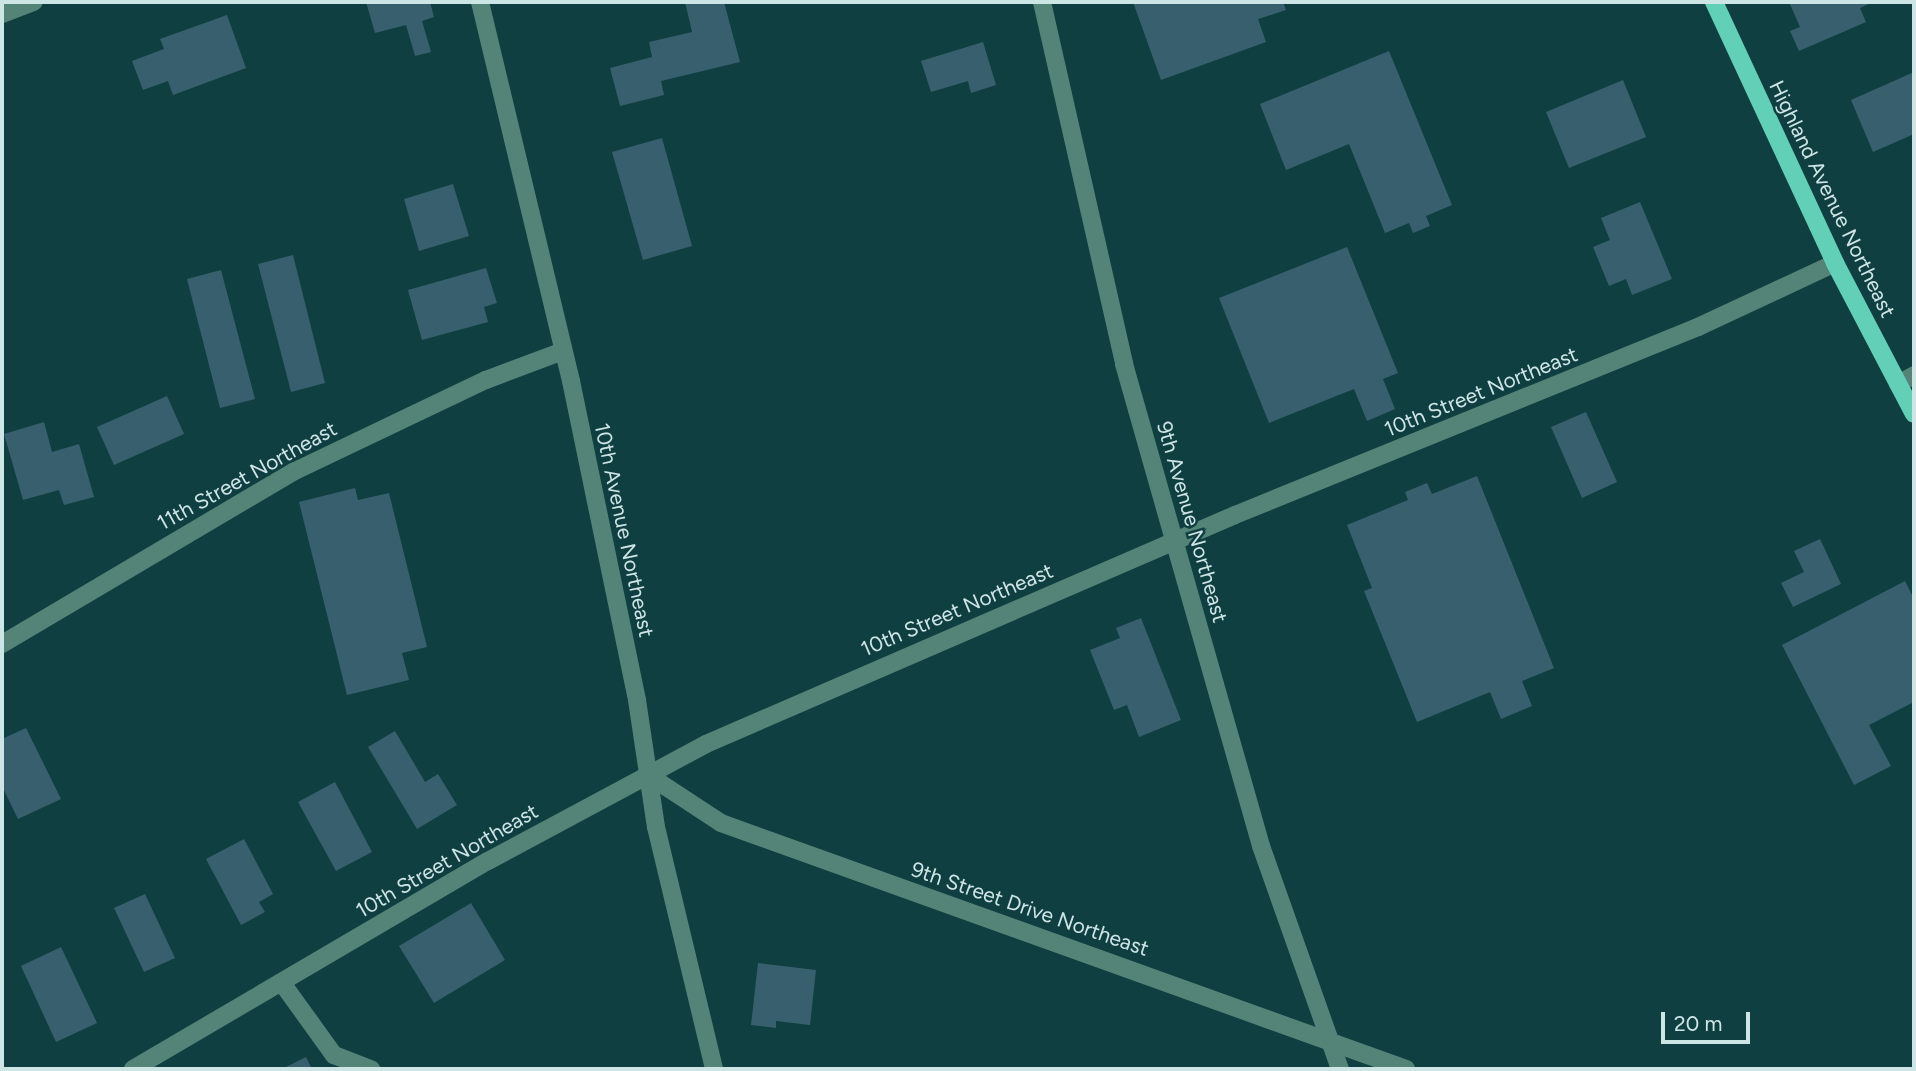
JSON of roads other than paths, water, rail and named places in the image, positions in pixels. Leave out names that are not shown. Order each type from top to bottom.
[{"type":"main road","name":"Highland Avenue Northeast","points":[[1714,2],[1835,263],[1914,414]]},
{"type":"street","points":[[2,14],[34,2]]},
{"type":"street","name":"10th Avenue Northeast","points":[[480,2],[563,351],[637,699],[656,827],[714,1069]]},
{"type":"street","name":"9th Avenue Northeast","points":[[1042,2],[1124,364],[1261,846],[1340,1069]]},
{"type":"street","name":"10th Street Northeast","points":[[141,1067],[488,861],[648,775],[785,708],[1174,542],[1698,327],[1835,263]]},
{"type":"street","name":"11th Street Northeast","points":[[2,644],[295,471],[486,380],[563,351]]},
{"type":"street","points":[[1898,384],[1914,375]]},
{"type":"street","name":"9th Street Drive Northeast","points":[[648,775],[721,822],[1030,931],[1332,1045],[1406,1069]]},
{"type":"street","points":[[282,983],[334,1055],[371,1069]]}]
